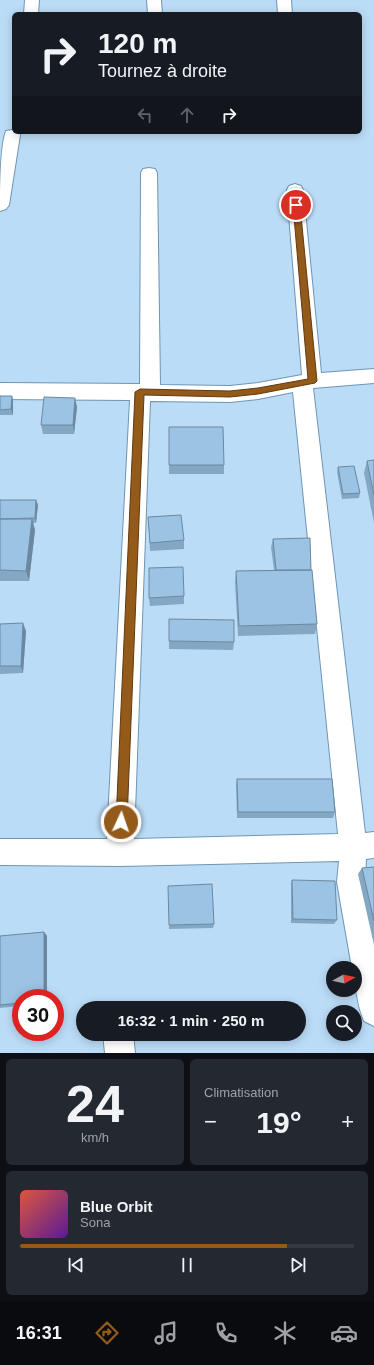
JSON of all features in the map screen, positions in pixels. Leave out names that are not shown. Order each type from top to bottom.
[{"type":"street","points":[[31,12],[32,0]]},
{"type":"street","points":[[154,0],[155,12]]},
{"type":"street","points":[[284,0],[285,12]]},
{"type":"street","points":[[0,205],[12,135]]},
{"type":"street","points":[[120,853],[145,392],[149,173]]},
{"type":"street","points":[[295,190],[307,382],[363,846],[351,882],[374,1011]]},
{"type":"street","points":[[0,391],[230,394],[258,391],[307,382],[374,376]]},
{"type":"street","points":[[0,852],[120,853],[363,846]]},
{"type":"street","points":[[119,1041],[120,1053]]},
{"type":"building","points":[[0,396],[12,396],[11,409],[0,410]]},
{"type":"building","points":[[44,397],[75,398],[73,425],[41,425]]},
{"type":"building","points":[[169,427],[223,427],[224,465],[169,465]]},
{"type":"building","points":[[374,460],[374,495],[367,461]]},
{"type":"building","points":[[354,466],[360,493],[343,494],[338,467]]},
{"type":"building","points":[[0,500],[36,500],[35,518],[0,519]]},
{"type":"building","points":[[181,515],[184,540],[150,543],[148,517]]},
{"type":"building","points":[[0,519],[32,519],[26,571],[0,570]]},
{"type":"building","points":[[310,538],[311,570],[276,570],[273,539]]},
{"type":"building","points":[[183,567],[184,596],[149,598],[149,568]]},
{"type":"building","points":[[312,570],[317,624],[239,626],[236,571]]},
{"type":"building","points":[[169,619],[234,620],[234,642],[169,641]]},
{"type":"building","points":[[23,623],[21,666],[0,666],[0,624]]},
{"type":"building","points":[[237,779],[332,779],[335,812],[238,812]]},
{"type":"building","points":[[374,867],[374,921],[362,868]]},
{"type":"building","points":[[292,880],[335,881],[337,920],[293,919]]},
{"type":"building","points":[[212,884],[214,924],[169,925],[168,886]]},
{"type":"building","points":[[44,932],[44,989],[12,989],[12,1004],[0,1005],[0,936]]},
{"type":"route","points":[[121,822],[140,392],[230,394],[258,391],[312,381],[296,205]]}]
